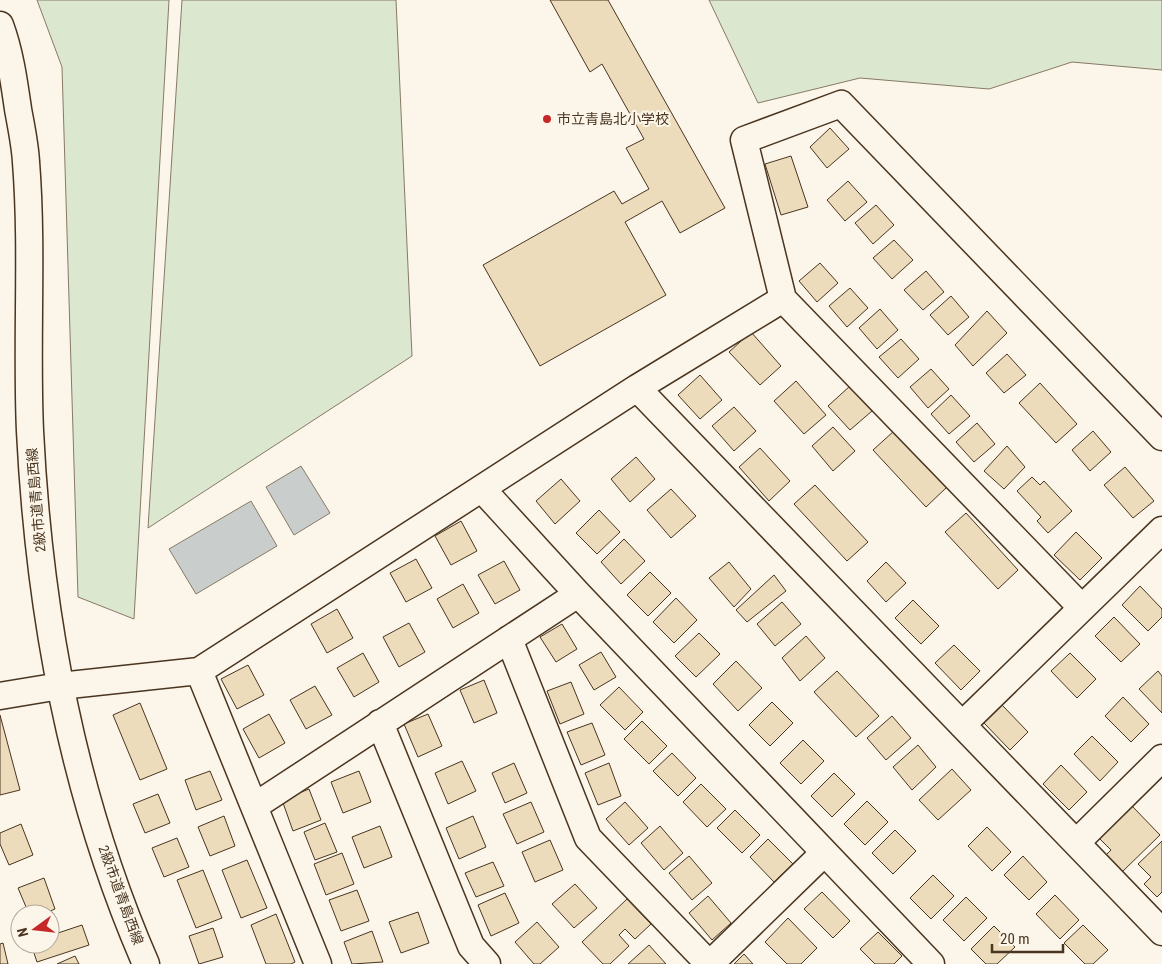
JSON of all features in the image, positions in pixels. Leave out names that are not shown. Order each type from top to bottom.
[{"type":"street","name":"2級市道青島西線","points":[[0,25],[14,78],[26,161],[30,430],[42,570],[60,686],[95,822],[131,929],[146,964]]},
{"type":"street","points":[[1082,608],[783,299],[744,140],[841,104],[1162,437]]},
{"type":"street","points":[[0,696],[60,686],[199,670],[637,388],[783,299]]},
{"type":"street","points":[[637,388],[1162,932]]},
{"type":"street","points":[[482,489],[578,594],[931,964]]},
{"type":"street","points":[[962,725],[1162,530]]},
{"type":"street","points":[[255,806],[578,594]]},
{"type":"street","points":[[508,639],[588,838],[709,964],[824,853]]},
{"type":"street","points":[[199,670],[318,964]]},
{"type":"street","points":[[380,723],[471,946],[487,964]]},
{"type":"street","points":[[1077,842],[1162,758]]},
{"type":"green space","points":[[37,0],[169,0],[134,619],[78,597],[62,67]]},
{"type":"green space","points":[[182,0],[396,0],[412,356],[148,528]]},
{"type":"green space","points":[[709,0],[1162,0],[1162,70],[1072,62],[989,89],[860,78],[758,103]]},
{"type":"shaded area","points":[[301,466],[330,513],[294,535],[266,487]]},
{"type":"shaded area","points":[[251,501],[277,546],[196,594],[169,549]]},
{"type":"building","points":[[550,0],[608,0],[725,208],[680,233],[662,201],[625,222],[666,295],[540,366],[483,265],[614,191],[622,204],[649,189],[626,148],[644,139],[602,64],[590,72]]},
{"type":"building","points":[[830,128],[849,149],[827,168],[810,147]]},
{"type":"building","points":[[791,156],[808,207],[781,215],[765,164]]},
{"type":"building","points":[[848,181],[867,202],[845,221],[827,200]]},
{"type":"building","points":[[876,205],[894,225],[873,244],[855,223]]},
{"type":"building","points":[[894,240],[913,260],[892,279],[873,258]]},
{"type":"building","points":[[820,263],[838,283],[817,302],[799,281]]},
{"type":"building","points":[[926,271],[944,292],[923,310],[904,290]]},
{"type":"building","points":[[850,288],[868,308],[847,327],[829,306]]},
{"type":"building","points":[[951,296],[969,317],[948,335],[930,315]]},
{"type":"building","points":[[880,309],[898,330],[877,349],[859,328]]},
{"type":"building","points":[[987,311],[1007,333],[973,366],[955,345]]},
{"type":"building","points":[[751,332],[781,366],[760,385],[729,352]]},
{"type":"building","points":[[901,339],[919,359],[898,378],[879,357]]},
{"type":"building","points":[[1007,354],[1026,375],[1004,393],[986,373]]},
{"type":"building","points":[[931,369],[949,389],[928,408],[910,387]]},
{"type":"building","points":[[700,375],[722,400],[700,419],[678,395]]},
{"type":"building","points":[[796,381],[826,415],[804,434],[774,401]]},
{"type":"building","points":[[1040,383],[1077,424],[1056,443],[1019,403]]},
{"type":"building","points":[[850,386],[872,411],[850,430],[828,406]]},
{"type":"building","points":[[951,395],[970,416],[949,434],[931,414]]},
{"type":"building","points":[[734,407],[756,431],[734,451],[712,426]]},
{"type":"building","points":[[977,423],[995,444],[974,462],[956,442]]},
{"type":"building","points":[[833,427],[855,451],[833,471],[812,446]]},
{"type":"building","points":[[894,431],[947,487],[926,507],[873,450]]},
{"type":"building","points":[[1093,431],[1111,452],[1090,471],[1072,450]]},
{"type":"building","points":[[1007,446],[1025,467],[1004,489],[984,471]]},
{"type":"building","points":[[760,448],[790,481],[769,501],[739,467]]},
{"type":"building","points":[[636,457],[655,479],[630,502],[611,479]]},
{"type":"building","points":[[1125,467],[1154,501],[1133,518],[1104,485]]},
{"type":"building","points":[[1032,477],[1040,485],[1044,481],[1072,511],[1048,533],[1037,521],[1041,517],[1017,491]]},
{"type":"building","points":[[561,479],[580,501],[555,524],[536,501]]},
{"type":"building","points":[[815,485],[868,542],[847,561],[794,504]]},
{"type":"building","points":[[671,489],[696,516],[671,538],[647,510]]},
{"type":"building","points":[[599,510],[620,532],[597,554],[576,533]]},
{"type":"building","points":[[966,513],[1018,570],[998,589],[945,532]]},
{"type":"building","points":[[461,521],[477,551],[451,565],[435,536]]},
{"type":"building","points":[[1076,532],[1102,558],[1080,580],[1054,555]]},
{"type":"building","points":[[624,539],[645,561],[621,584],[601,562]]},
{"type":"building","points":[[416,559],[432,588],[406,602],[390,573]]},
{"type":"building","points":[[504,561],[520,590],[495,604],[478,575]]},
{"type":"building","points":[[729,562],[751,589],[734,607],[709,578]]},
{"type":"building","points":[[886,562],[906,583],[886,602],[867,581]]},
{"type":"building","points":[[650,572],[671,593],[648,616],[627,595]]},
{"type":"building","points":[[774,575],[786,591],[747,622],[736,610]]},
{"type":"building","points":[[463,584],[479,613],[453,628],[437,599]]},
{"type":"building","points":[[1140,586],[1162,609],[1162,617],[1148,631],[1122,605]]},
{"type":"building","points":[[676,598],[697,620],[674,643],[653,622]]},
{"type":"building","points":[[913,600],[939,626],[921,644],[895,618]]},
{"type":"building","points":[[782,602],[801,624],[775,646],[757,624]]},
{"type":"building","points":[[337,609],[353,638],[327,653],[311,624]]},
{"type":"building","points":[[1114,617],[1140,644],[1121,662],[1095,636]]},
{"type":"building","points":[[409,623],[425,652],[399,667],[383,637]]},
{"type":"building","points":[[562,624],[577,649],[556,662],[540,637]]},
{"type":"building","points":[[699,633],[720,654],[696,677],[675,656]]},
{"type":"building","points":[[806,636],[825,658],[800,681],[782,658]]},
{"type":"building","points":[[954,645],[980,671],[961,690],[935,663]]},
{"type":"building","points":[[601,652],[616,677],[594,690],[579,665]]},
{"type":"building","points":[[363,653],[379,682],[354,697],[337,668]]},
{"type":"building","points":[[1070,653],[1096,679],[1077,698],[1051,671]]},
{"type":"building","points":[[736,661],[762,688],[738,711],[713,684]]},
{"type":"building","points":[[248,665],[264,695],[237,709],[221,679]]},
{"type":"building","points":[[837,671],[879,716],[856,737],[814,692]]},
{"type":"building","points":[[1158,671],[1162,676],[1162,713],[1139,689]]},
{"type":"building","points":[[484,680],[497,713],[474,723],[460,690]]},
{"type":"building","points":[[571,682],[584,714],[560,724],[547,691]]},
{"type":"building","points":[[315,686],[332,715],[306,729],[290,700]]},
{"type":"building","points":[[619,687],[643,712],[625,730],[600,705]]},
{"type":"building","points":[[1123,697],[1149,724],[1131,742],[1105,716]]},
{"type":"building","points":[[772,702],[793,723],[770,746],[749,725]]},
{"type":"building","points":[[140,703],[167,769],[140,780],[113,715]]},
{"type":"building","points":[[1002,705],[1028,732],[1010,750],[984,723]]},
{"type":"building","points":[[269,714],[285,743],[259,758],[243,729]]},
{"type":"building","points":[[428,714],[442,746],[418,757],[404,724]]},
{"type":"building","points":[[0,715],[20,790],[0,795]]},
{"type":"building","points":[[892,716],[911,738],[886,760],[867,738]]},
{"type":"building","points":[[642,721],[667,746],[649,764],[624,739]]},
{"type":"building","points":[[592,723],[605,755],[581,765],[567,732]]},
{"type":"building","points":[[1092,736],[1118,762],[1100,781],[1074,754]]},
{"type":"building","points":[[803,740],[824,761],[801,784],[780,763]]},
{"type":"building","points":[[918,745],[936,767],[912,790],[893,767]]},
{"type":"building","points":[[672,753],[696,778],[678,796],[653,771]]},
{"type":"building","points":[[462,761],[476,791],[448,804],[435,773]]},
{"type":"building","points":[[514,763],[527,793],[505,803],[492,773]]},
{"type":"building","points":[[609,763],[621,796],[598,805],[585,773]]},
{"type":"building","points":[[1061,765],[1087,792],[1069,810],[1043,784]]},
{"type":"building","points":[[952,769],[971,790],[938,820],[919,800]]},
{"type":"building","points":[[210,771],[222,800],[196,810],[185,780]]},
{"type":"building","points":[[359,771],[371,802],[343,813],[331,782]]},
{"type":"building","points":[[834,773],[855,794],[832,817],[811,796]]},
{"type":"building","points":[[701,784],[726,809],[707,827],[683,802]]},
{"type":"building","points":[[309,789],[321,820],[293,831],[282,800]]},
{"type":"building","points":[[158,794],[170,823],[145,833],[133,804]]},
{"type":"building","points":[[867,801],[888,822],[865,845],[844,824]]},
{"type":"building","points":[[531,802],[544,832],[517,844],[503,814]]},
{"type":"building","points":[[625,802],[648,828],[629,845],[606,819]]},
{"type":"building","points":[[1132,806],[1160,835],[1122,872],[1106,855],[1111,850],[1099,838]]},
{"type":"building","points":[[735,810],[760,835],[742,853],[717,828]]},
{"type":"building","points":[[224,816],[235,846],[210,856],[198,827]]},
{"type":"building","points":[[473,816],[486,847],[459,859],[446,828]]},
{"type":"building","points":[[325,823],[337,852],[315,860],[304,832]]},
{"type":"building","points":[[21,824],[33,855],[9,865],[0,844],[0,833]]},
{"type":"building","points":[[380,826],[392,857],[364,868],[352,837]]},
{"type":"building","points":[[660,826],[683,853],[664,870],[641,843]]},
{"type":"building","points":[[987,827],[1011,852],[992,871],[968,846]]},
{"type":"building","points":[[895,830],[916,851],[893,874],[872,853]]},
{"type":"building","points":[[177,838],[189,867],[164,877],[152,848]]},
{"type":"building","points":[[768,839],[793,864],[774,882],[750,857]]},
{"type":"building","points":[[550,840],[563,870],[535,882],[522,852]]},
{"type":"building","points":[[1162,841],[1162,892],[1157,897],[1144,884],[1151,877],[1138,864]]},
{"type":"building","points":[[342,853],[354,884],[326,895],[314,864]]},
{"type":"building","points":[[689,856],[712,883],[692,900],[669,873]]},
{"type":"building","points":[[1023,856],[1047,882],[1029,900],[1004,875]]},
{"type":"building","points":[[247,860],[267,908],[241,918],[222,870]]},
{"type":"building","points":[[493,862],[504,886],[476,897],[465,873]]},
{"type":"building","points":[[203,870],[222,918],[196,928],[177,880]]},
{"type":"building","points":[[933,875],[954,896],[931,919],[910,898]]},
{"type":"building","points":[[44,878],[53,904],[25,904],[18,888]]},
{"type":"building","points":[[575,884],[597,908],[574,928],[552,904]]},
{"type":"building","points":[[357,890],[369,921],[341,931],[329,900]]},
{"type":"building","points":[[822,892],[850,921],[833,938],[804,909]]},
{"type":"building","points":[[505,893],[519,923],[491,936],[478,905]]},
{"type":"building","points":[[1055,895],[1079,920],[1060,939],[1036,914]]},
{"type":"building","points":[[708,896],[731,923],[712,940],[689,913]]},
{"type":"building","points":[[966,897],[987,918],[964,941],[943,920]]},
{"type":"building","points":[[627,899],[651,924],[635,939],[625,929],[619,935],[629,946],[610,964],[603,964],[582,942]]},
{"type":"building","points":[[418,912],[429,943],[401,953],[389,922]]},
{"type":"building","points":[[276,914],[295,962],[291,964],[266,964],[251,925]]},
{"type":"building","points":[[788,918],[817,948],[801,964],[787,964],[765,942]]},
{"type":"building","points":[[537,922],[559,947],[540,964],[534,964],[515,942]]},
{"type":"building","points":[[82,925],[89,945],[37,962],[34,954],[60,954],[60,932]]},
{"type":"building","points":[[1083,925],[1108,950],[1093,964],[1085,964],[1064,943]]},
{"type":"building","points":[[994,926],[1015,947],[997,964],[986,964],[971,949]]},
{"type":"building","points":[[213,928],[223,957],[199,964],[189,936]]},
{"type":"building","points":[[372,931],[383,962],[352,964],[344,942]]},
{"type":"building","points":[[878,932],[902,956],[894,964],[875,964],[860,949]]},
{"type":"building","points":[[3,943],[8,964],[0,964],[0,944]]},
{"type":"building","points":[[649,945],[666,964],[628,964]]},
{"type":"building","points":[[744,954],[753,964],[734,964]]},
{"type":"building","points":[[75,956],[79,964],[57,964]]},
{"type":"place","name":"市立青島北小学校","points":[[547,119]]}]
